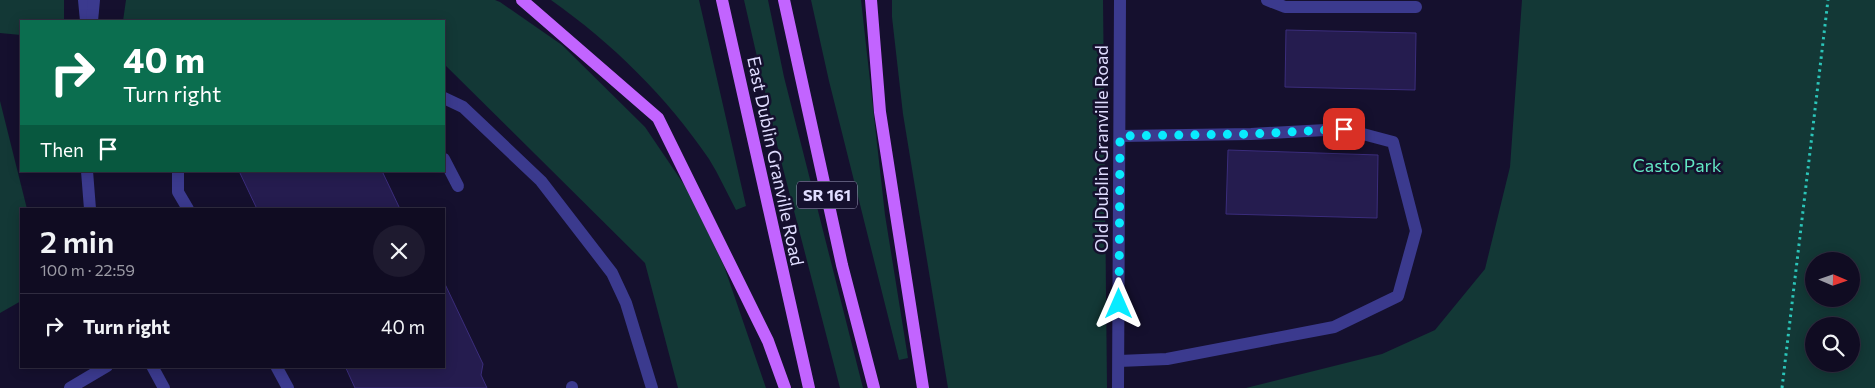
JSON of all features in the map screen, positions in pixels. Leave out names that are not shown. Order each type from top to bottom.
[{"type":"main road","points":[[522,0],[658,118],[768,341],[785,388]]},
{"type":"main road","name":"East Dublin Granville Road","points":[[722,0],[808,388]]},
{"type":"main road","name":"SR 161","points":[[784,0],[842,265],[874,388]]},
{"type":"main road","points":[[871,0],[880,112],[923,388]]},
{"type":"street","points":[[84,0],[86,20]]},
{"type":"street","points":[[92,20],[94,0]]},
{"type":"street","name":"Old Dublin Granville Road","points":[[1118,388],[1120,0]]},
{"type":"street","points":[[1267,0],[1285,7],[1416,7]]},
{"type":"street","points":[[445,98],[463,107],[540,181],[612,273],[626,303],[652,388]]},
{"type":"street","points":[[1118,361],[1167,359],[1334,327],[1398,296],[1416,231],[1393,142],[1344,129],[1252,134],[1120,136]]},
{"type":"street","points":[[445,160],[458,186]]},
{"type":"street","points":[[86,172],[90,208]]},
{"type":"street","points":[[178,172],[178,192],[187,208]]},
{"type":"street","points":[[70,388],[104,368]]},
{"type":"street","points":[[153,368],[164,388]]},
{"type":"street","points":[[277,368],[288,388]]},
{"type":"path","points":[[1782,388],[1828,0]]},
{"type":"green space","points":[[0,0],[64,0],[64,20],[20,20],[20,35],[0,33]]},
{"type":"green space","points":[[126,0],[495,0],[500,2],[562,45],[645,127],[687,189],[724,266],[766,388],[678,388],[645,263],[445,65],[445,20],[123,20]]},
{"type":"green space","points":[[551,0],[699,0],[746,206],[736,210],[709,159],[693,136],[657,93],[596,34]]},
{"type":"green space","points":[[744,0],[768,0],[784,77],[863,388],[840,388],[779,153]]},
{"type":"green space","points":[[811,0],[861,0],[885,215],[908,358],[899,360],[829,81]]},
{"type":"green space","points":[[892,0],[1103,0],[1107,388],[948,388],[903,114],[892,17]]},
{"type":"green space","name":"Casto Park","points":[[1522,0],[1875,0],[1875,388],[1246,388],[1382,354],[1435,330],[1485,269],[1510,167]]},
{"type":"green space","points":[[0,101],[27,208],[20,208],[20,302],[0,313]]},
{"type":"building","points":[[1286,30],[1416,33],[1415,90],[1285,87]]},
{"type":"building","points":[[1228,150],[1378,155],[1377,218],[1226,214]]},
{"type":"building","points":[[239,172],[382,172],[400,208],[257,208]]},
{"type":"building","points":[[445,284],[483,364],[481,375],[487,388],[355,388],[346,368],[445,368]]},
{"type":"route","points":[[1119,304],[1120,136],[1252,134],[1344,129]]}]
